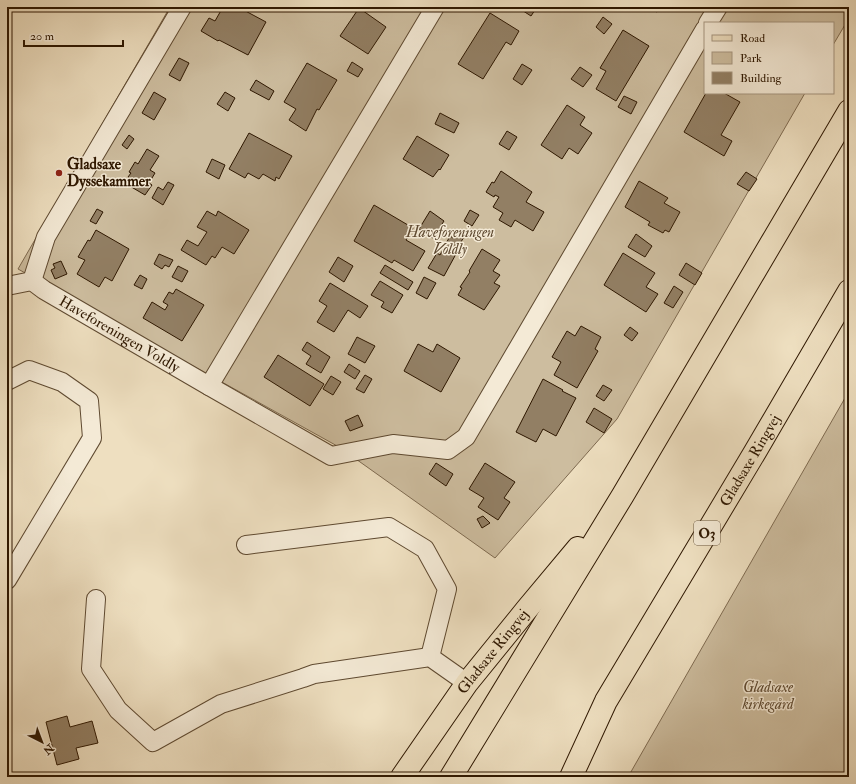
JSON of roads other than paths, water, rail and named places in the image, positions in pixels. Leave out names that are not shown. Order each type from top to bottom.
[{"type":"main road","name":"Gladsaxe Ringvej","points":[[450,777],[623,495],[849,111]]},
{"type":"main road","name":"Gladsaxe Ringvej","points":[[571,777],[606,701],[755,452],[849,291]]},
{"type":"main road","name":"Gladsaxe Ringvej","points":[[402,777],[467,683],[623,495]]},
{"type":"lane","points":[[7,286],[32,281],[46,237],[182,7]]},
{"type":"lane","points":[[209,386],[435,7]]},
{"type":"lane","points":[[709,22],[718,7]]},
{"type":"lane","name":"Haveforeningen Voldly","points":[[32,281],[44,290],[330,456],[393,444],[448,450],[466,437],[704,31]]},
{"type":"lane","points":[[7,381],[29,370],[62,382],[89,402],[92,438],[7,580]]},
{"type":"lane","points":[[246,545],[389,527],[425,549],[447,589],[430,657]]},
{"type":"lane","points":[[96,599],[91,669],[118,710],[153,742],[221,704],[314,674],[430,657],[467,683]]},
{"type":"place","name":"Gladsaxe Dyssekammer","points":[[59,173]]},
{"type":"park label","name":"Gladsaxe kirkegård","points":[[768,696]]}]
